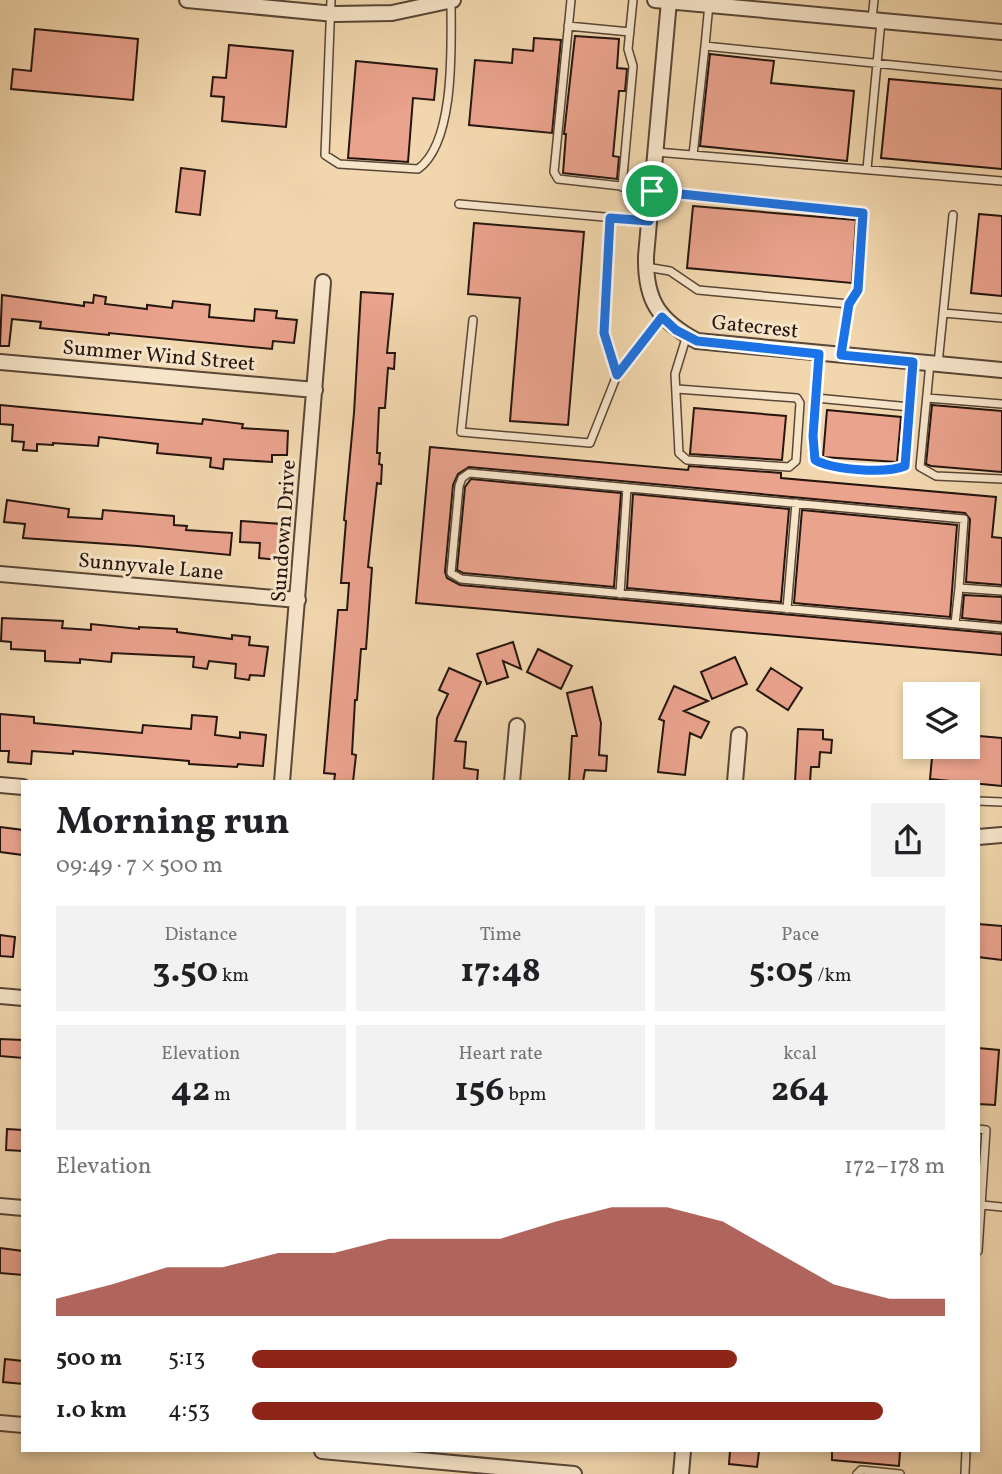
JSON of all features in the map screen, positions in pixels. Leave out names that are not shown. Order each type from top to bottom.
[{"type":"street","points":[[187,0],[392,13],[452,0]]},
{"type":"street","points":[[662,317],[652,300],[646,267],[655,152],[672,1],[1002,32]]},
{"type":"street","name":"Sundown Drive","points":[[282,780],[323,282]]},
{"type":"street","name":"Gatecrest","points":[[662,317],[676,330],[697,341],[1002,370]]},
{"type":"street","name":"Summer Wind Street","points":[[0,362],[315,390]]},
{"type":"street","name":"Sunnyvale Lane","points":[[0,574],[298,600]]},
{"type":"street","points":[[512,780],[517,726]]},
{"type":"street","points":[[735,780],[739,736]]},
{"type":"street","points":[[0,785],[21,788]]},
{"type":"street","points":[[980,837],[1002,835]]},
{"type":"street","points":[[0,996],[21,998]]},
{"type":"street","points":[[0,1206],[21,1208]]},
{"type":"street","points":[[0,1423],[21,1425]]},
{"type":"street","points":[[332,1452],[574,1474]]},
{"type":"street","points":[[681,1474],[683,1452]]},
{"type":"lane","points":[[330,7],[325,155],[339,164],[418,169],[429,158],[438,141],[446,108],[452,0]]},
{"type":"lane","points":[[571,0],[554,172],[558,179],[863,213],[858,290],[849,304],[841,355]]},
{"type":"lane","points":[[622,187],[633,66],[628,49],[633,0]]},
{"type":"lane","points":[[867,169],[877,64],[874,0]]},
{"type":"lane","points":[[693,155],[709,5]]},
{"type":"lane","points":[[568,26],[630,32]]},
{"type":"lane","points":[[705,46],[1002,76]]},
{"type":"lane","points":[[655,152],[1002,181]]},
{"type":"lane","points":[[459,204],[649,221]]},
{"type":"lane","points":[[953,215],[943,313],[927,397],[920,467],[936,476],[1002,479]]},
{"type":"lane","points":[[610,218],[604,333],[617,375]]},
{"type":"lane","points":[[646,267],[670,271],[698,290],[849,304]]},
{"type":"lane","points":[[943,313],[1002,318]]},
{"type":"lane","points":[[473,320],[461,432],[590,443],[617,375],[662,317]]},
{"type":"lane","points":[[677,389],[797,398],[800,403],[796,461],[789,467],[687,460],[679,453],[676,374],[687,335]]},
{"type":"lane","points":[[819,354],[812,449],[815,460],[826,466],[893,471],[905,466],[913,362]]},
{"type":"lane","points":[[927,397],[1002,404]]},
{"type":"lane","points":[[816,398],[910,407]]},
{"type":"lane","points":[[955,624],[964,519],[469,473],[462,478],[459,486],[451,573],[461,579],[620,594],[955,624],[1002,628]]},
{"type":"lane","points":[[620,594],[627,488]]},
{"type":"lane","points":[[787,609],[796,503]]},
{"type":"lane","points":[[958,588],[1002,591]]},
{"type":"lane","points":[[980,802],[1002,802]]},
{"type":"lane","points":[[980,1129],[986,1130],[980,1228]]},
{"type":"lane","points":[[982,1205],[1002,1206]]},
{"type":"lane","points":[[965,1474],[966,1452]]},
{"type":"lane","points":[[857,1474],[861,1470],[900,1474]]},
{"type":"building","points":[[35,29],[138,39],[133,100],[11,89],[13,69],[31,71]]},
{"type":"building","points":[[575,36],[619,39],[617,68],[627,69],[625,91],[619,91],[613,156],[619,157],[617,179],[563,173],[564,134]]},
{"type":"building","points":[[534,38],[561,40],[552,133],[469,125],[475,60],[512,63],[513,49],[533,51]]},
{"type":"building","points":[[229,45],[293,51],[286,127],[222,121],[224,97],[211,96],[213,77],[226,78]]},
{"type":"building","points":[[710,54],[774,61],[771,83],[854,91],[847,161],[700,146]]},
{"type":"building","points":[[356,61],[437,69],[434,100],[413,98],[408,162],[348,158]]},
{"type":"building","points":[[889,79],[1002,89],[1002,169],[881,158]]},
{"type":"building","points":[[181,168],[205,171],[200,215],[176,212]]},
{"type":"building","points":[[693,206],[856,220],[852,283],[687,268]]},
{"type":"building","points":[[979,214],[1002,216],[1002,296],[971,293]]},
{"type":"building","points":[[474,223],[584,232],[568,425],[510,421],[520,298],[468,294]]},
{"type":"building","points":[[361,292],[393,294],[387,353],[395,353],[394,369],[388,368],[385,408],[379,408],[377,453],[380,453],[379,464],[382,465],[381,484],[377,483],[368,567],[372,568],[366,649],[361,649],[355,700],[352,754],[356,755],[353,780],[334,780],[335,774],[324,773],[338,610],[347,610],[349,583],[341,583]]},
{"type":"building","points":[[2,295],[84,306],[84,302],[93,303],[94,295],[106,297],[105,304],[147,309],[147,305],[172,308],[173,301],[210,305],[209,317],[254,321],[255,309],[277,311],[276,318],[297,320],[294,343],[273,341],[272,349],[40,328],[41,322],[12,319],[9,346],[0,346]]},
{"type":"building","points":[[0,405],[202,424],[203,419],[243,424],[242,428],[288,431],[287,455],[272,455],[272,462],[224,459],[223,469],[210,467],[211,458],[157,453],[158,444],[99,437],[98,446],[53,443],[37,444],[37,451],[23,450],[24,442],[12,441],[13,425],[0,424]]},
{"type":"building","points":[[932,405],[1002,411],[1002,472],[926,464]]},
{"type":"building","points":[[694,408],[786,416],[782,460],[690,454]]},
{"type":"building","points":[[827,410],[901,417],[897,462],[823,457]]},
{"type":"building","points":[[430,447],[688,470],[689,466],[781,473],[781,478],[996,497],[992,537],[1002,538],[1002,585],[966,582],[970,519],[965,513],[469,467],[458,474],[453,485],[445,572],[447,578],[460,585],[1002,634],[1002,655],[416,603]]},
{"type":"building","points":[[471,479],[621,493],[614,587],[463,573],[457,570],[465,487]]},
{"type":"building","points":[[633,494],[789,509],[781,602],[627,588]]},
{"type":"building","points":[[7,500],[69,509],[68,517],[102,519],[103,510],[174,516],[174,525],[187,526],[186,530],[232,533],[230,555],[23,538],[25,524],[4,522]]},
{"type":"building","points":[[802,510],[957,525],[950,617],[794,603]]},
{"type":"building","points":[[241,521],[282,524],[279,560],[259,558],[260,543],[240,542]]},
{"type":"building","points":[[964,595],[1002,597],[1002,622],[962,618]]},
{"type":"building","points":[[2,618],[63,621],[62,628],[91,630],[91,624],[139,629],[177,629],[177,632],[232,639],[232,635],[250,637],[249,645],[268,647],[264,676],[250,675],[249,680],[235,678],[236,664],[209,661],[207,669],[193,667],[194,657],[112,653],[111,662],[80,659],[80,663],[45,661],[45,651],[11,649],[11,642],[1,641]]},
{"type":"building","points":[[513,642],[521,669],[503,661],[508,677],[487,684],[477,654]]},
{"type":"building","points":[[538,649],[572,666],[561,689],[527,672]]},
{"type":"building","points":[[735,657],[747,684],[712,699],[701,672]]},
{"type":"building","points":[[449,668],[481,682],[455,741],[466,742],[464,768],[478,770],[477,780],[433,780],[437,718],[448,694],[439,690]]},
{"type":"building","points":[[771,668],[802,688],[788,710],[757,690]]},
{"type":"building","points":[[674,686],[708,701],[684,711],[709,722],[701,738],[690,733],[685,775],[658,772],[664,721],[659,719]]},
{"type":"building","points":[[592,687],[601,723],[599,755],[607,756],[606,771],[585,770],[583,780],[569,780],[572,736],[577,736],[567,693]]},
{"type":"building","points":[[0,714],[34,717],[34,723],[142,733],[143,725],[191,729],[192,715],[217,717],[215,735],[240,738],[240,732],[266,735],[263,766],[189,764],[189,761],[73,751],[73,754],[32,751],[31,764],[8,762],[9,751],[0,751]]},
{"type":"building","points":[[798,729],[823,730],[823,739],[832,740],[831,753],[820,752],[819,767],[811,767],[810,780],[795,780]]},
{"type":"building","points":[[980,736],[1002,738],[1002,786],[980,784],[980,780],[930,779],[932,759],[980,759]]},
{"type":"building","points":[[0,827],[21,830],[21,855],[0,852]]},
{"type":"building","points":[[980,924],[1002,926],[1002,960],[980,957]]},
{"type":"building","points":[[0,935],[15,937],[13,957],[0,956]]},
{"type":"building","points":[[0,1039],[21,1040],[21,1058],[0,1056]]},
{"type":"building","points":[[980,1048],[999,1050],[995,1105],[980,1104]]},
{"type":"building","points":[[7,1129],[21,1130],[21,1151],[6,1150]]},
{"type":"building","points":[[0,1248],[21,1251],[21,1275],[0,1273]]},
{"type":"building","points":[[5,1359],[21,1361],[21,1384],[3,1382]]},
{"type":"building","points":[[730,1452],[759,1452],[757,1467],[729,1464]]},
{"type":"building","points":[[832,1452],[900,1452],[899,1466],[832,1460]]},
{"type":"route","points":[[652,191],[863,213],[858,290],[849,304],[841,355],[913,362],[905,466],[893,471],[826,466],[815,460],[812,449],[819,354],[697,341],[676,330],[662,317],[617,375],[604,333],[610,218],[649,221],[652,191]]}]
